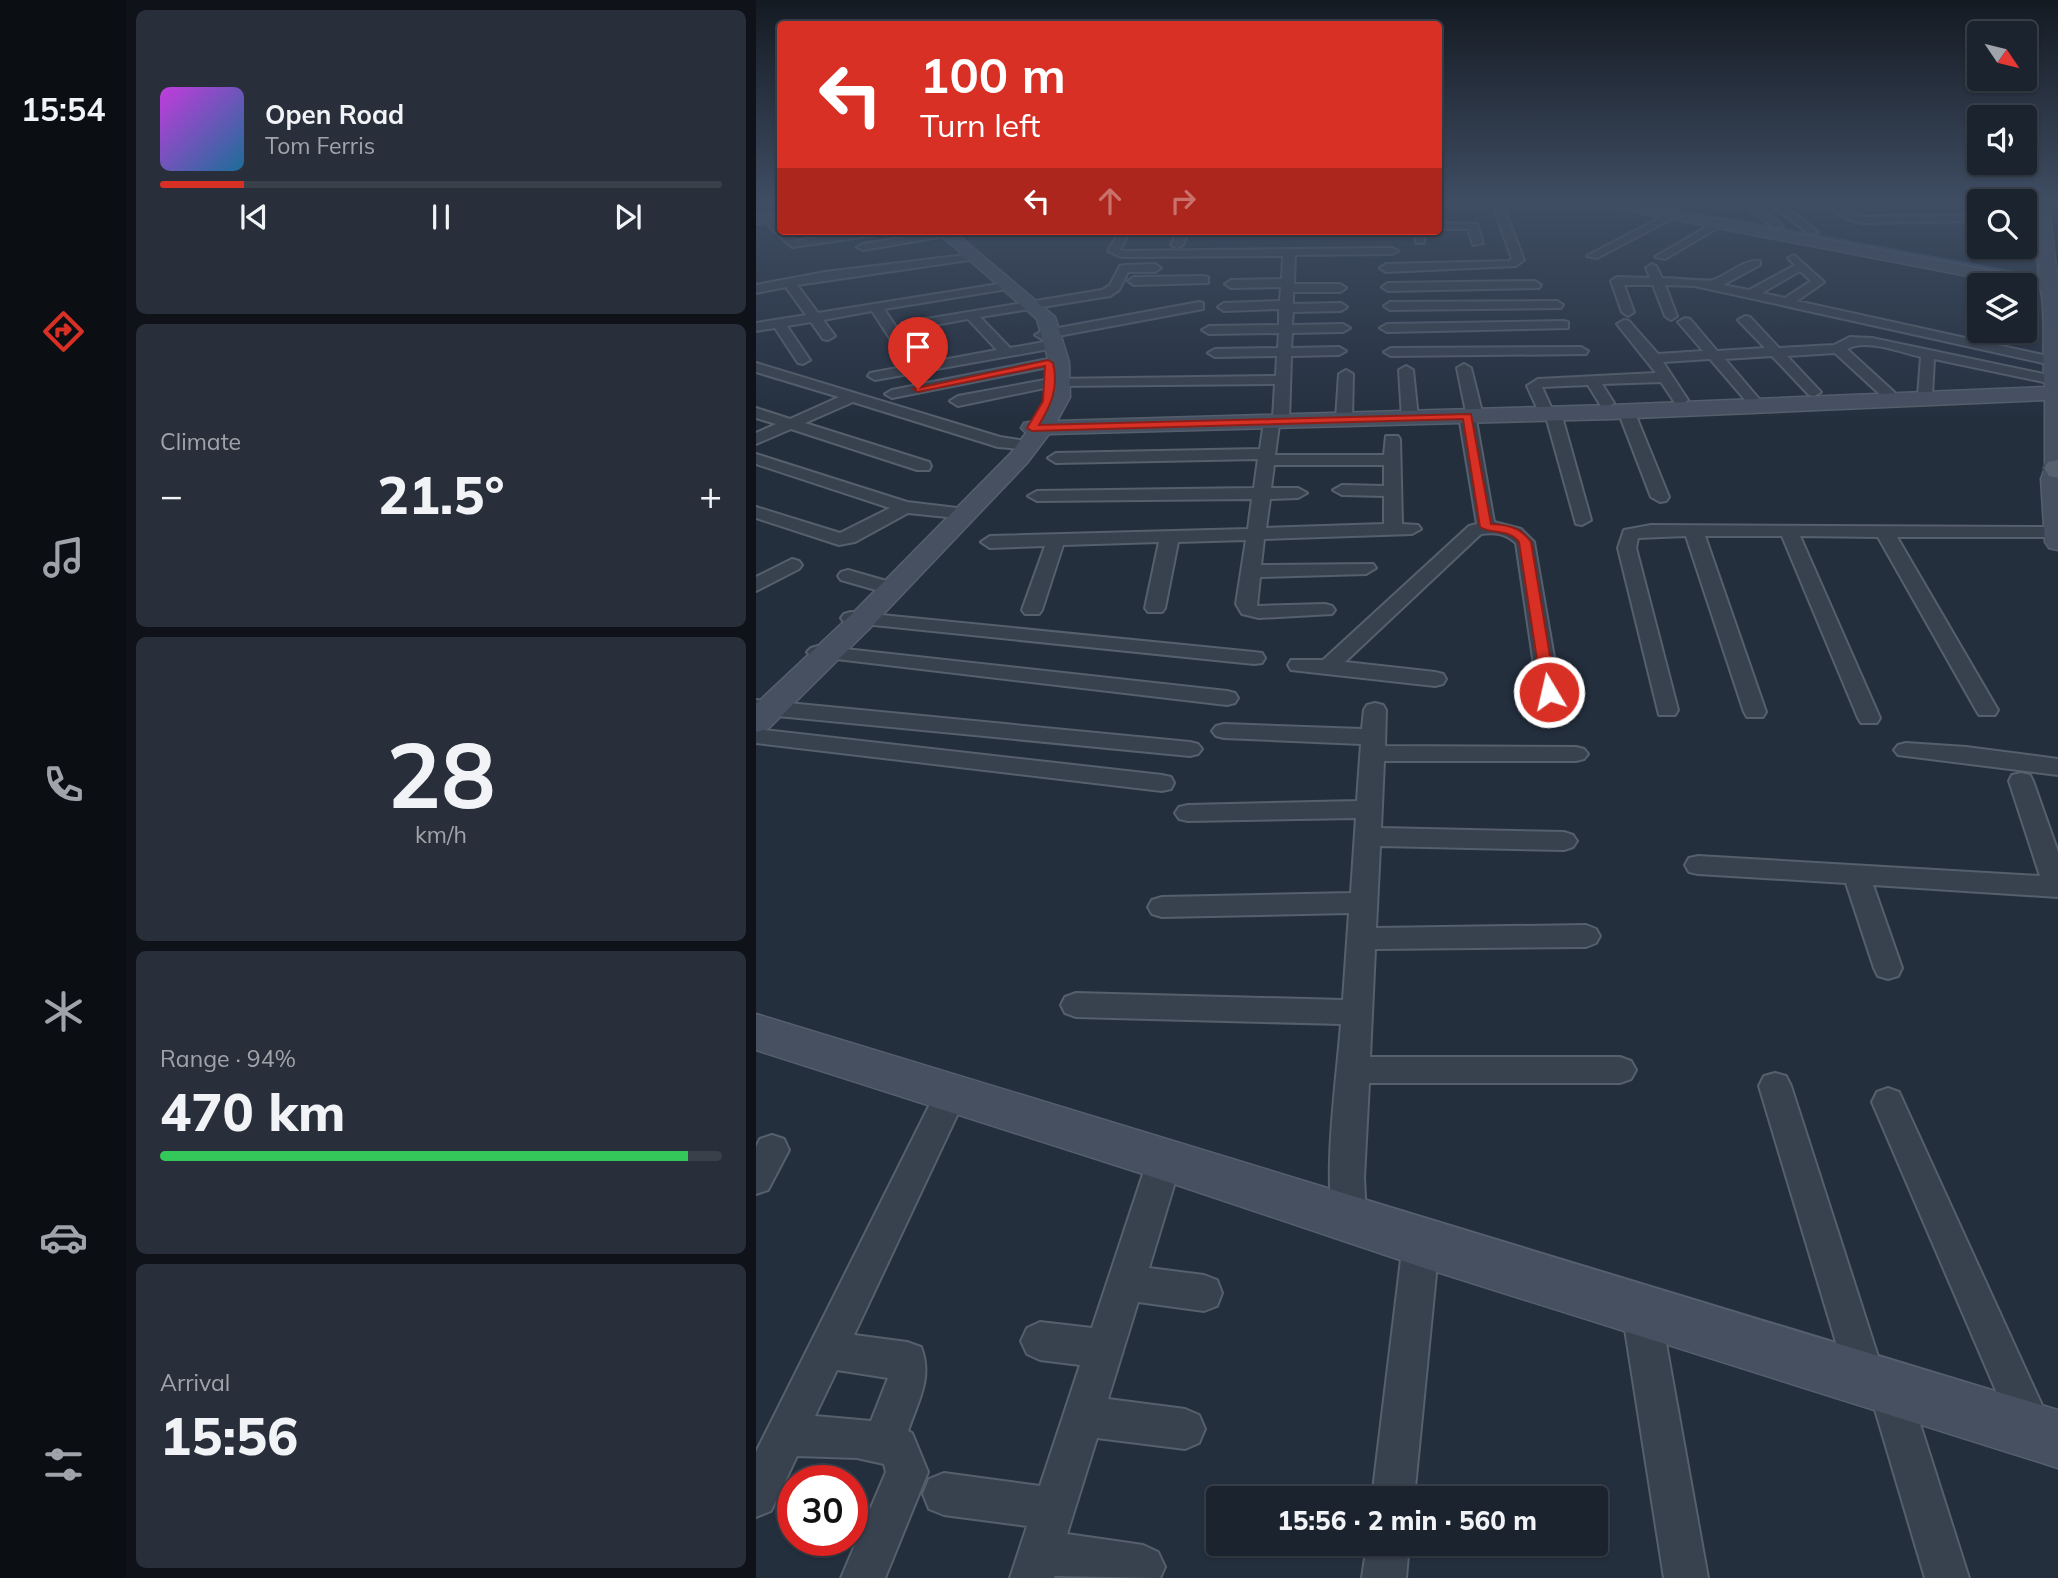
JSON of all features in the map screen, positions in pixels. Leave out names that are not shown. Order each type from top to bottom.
[{"type":"street","points":[[756,289],[845,274]]},
{"type":"street","points":[[884,274],[902,293]]},
{"type":"street","points":[[987,274],[1029,306]]},
{"type":"street","points":[[760,711],[823,653],[937,538],[1031,433],[1048,401],[1049,357],[1038,320],[1029,306],[990,274]]},
{"type":"street","points":[[1115,286],[1122,274]]},
{"type":"street","points":[[1282,274],[1287,277]]},
{"type":"street","points":[[1287,274],[1282,380],[1277,421],[1267,457],[1245,604],[1249,610],[1259,612],[1325,610]]},
{"type":"street","points":[[1287,277],[1294,274]]},
{"type":"street","points":[[1451,274],[1465,352]]},
{"type":"street","points":[[1645,274],[1713,285],[1787,302],[2054,378]]},
{"type":"street","points":[[1661,274],[1617,281],[1626,318],[1680,400]]},
{"type":"street","points":[[1713,285],[1735,274]]},
{"type":"street","points":[[1751,294],[1787,274]]},
{"type":"street","points":[[1787,302],[1818,282],[1810,274]]},
{"type":"street","points":[[2006,274],[2053,282]]},
{"type":"street","points":[[2013,274],[2053,282]]},
{"type":"street","points":[[1654,275],[1671,316]]},
{"type":"street","points":[[1231,284],[1287,277],[1340,288]]},
{"type":"street","points":[[907,326],[1029,306],[1115,286],[1204,280]]},
{"type":"street","points":[[1667,710],[1627,548],[1630,534],[1651,530],[2057,537],[2053,479],[2058,469],[2053,282]]},
{"type":"street","points":[[789,283],[828,336]]},
{"type":"street","points":[[1388,287],[1535,285]]},
{"type":"street","points":[[756,327],[876,307],[902,293],[1001,286]]},
{"type":"street","points":[[1115,286],[1135,290]]},
{"type":"street","points":[[1390,306],[1557,305]]},
{"type":"street","points":[[891,394],[1049,357],[1199,306]]},
{"type":"street","points":[[876,307],[917,368]]},
{"type":"street","points":[[1224,307],[1341,307]]},
{"type":"street","points":[[971,315],[1006,352]]},
{"type":"street","points":[[1745,320],[1814,392]]},
{"type":"street","points":[[1685,322],[1752,399]]},
{"type":"street","points":[[778,323],[803,360]]},
{"type":"street","points":[[1387,328],[1563,325]]},
{"type":"street","points":[[1209,330],[1343,328]]},
{"type":"street","points":[[1837,349],[1845,342],[1857,341],[2054,378]]},
{"type":"street","points":[[1654,358],[1837,349],[1845,353],[1889,394]]},
{"type":"street","points":[[1215,353],[1339,351]]},
{"type":"street","points":[[1391,352],[1581,351]]},
{"type":"street","points":[[875,376],[1006,352],[1282,380]]},
{"type":"street","points":[[1925,396],[1926,359],[1931,355]]},
{"type":"street","points":[[958,401],[1049,357]]},
{"type":"street","points":[[1977,365],[1977,393]]},
{"type":"street","points":[[756,367],[998,442],[1031,433],[1277,421],[1471,416],[2054,378]]},
{"type":"street","points":[[1464,368],[1486,527]]},
{"type":"street","points":[[1406,370],[1410,418]]},
{"type":"street","points":[[1344,419],[1346,374]]},
{"type":"street","points":[[1582,520],[1548,410],[1534,386],[1538,383],[1666,377]]},
{"type":"street","points":[[1593,381],[1616,407],[1660,497]]},
{"type":"street","points":[[756,439],[852,397]]},
{"type":"street","points":[[756,413],[923,466]]},
{"type":"street","points":[[1392,439],[1393,530]]},
{"type":"street","points":[[1056,458],[1267,457],[1392,460]]},
{"type":"street","points":[[756,459],[905,507],[969,503]]},
{"type":"street","points":[[1342,490],[1392,491]]},
{"type":"street","points":[[1037,496],[1298,493]]},
{"type":"street","points":[[756,512],[839,539],[849,538],[905,507]]},
{"type":"street","points":[[1328,667],[1475,530],[1486,527],[1509,528],[1525,542],[1549,692]]},
{"type":"street","points":[[990,542],[1412,529]]},
{"type":"street","points":[[1694,531],[1755,712]]},
{"type":"street","points":[[1789,532],[1869,718]]},
{"type":"street","points":[[1885,532],[1987,710]]},
{"type":"street","points":[[1155,608],[1170,536]]},
{"type":"street","points":[[857,619],[878,580],[937,538]]},
{"type":"street","points":[[1032,610],[1056,540]]},
{"type":"street","points":[[756,585],[792,565]]},
{"type":"street","points":[[1250,571],[1366,568]]},
{"type":"street","points":[[848,576],[878,580]]},
{"type":"street","points":[[857,619],[1254,658]]},
{"type":"street","points":[[823,653],[1227,698]]},
{"type":"street","points":[[1299,665],[1435,678]]},
{"type":"street","points":[[760,711],[1190,749]]},
{"type":"street","points":[[1224,731],[1374,733],[1576,754]]},
{"type":"street","points":[[1349,1217],[1347,1178],[1374,733]]},
{"type":"street","points":[[756,736],[1162,783]]},
{"type":"street","points":[[1906,750],[1966,754],[2058,766]]},
{"type":"street","points":[[1698,865],[2057,887],[2021,781]]},
{"type":"street","points":[[1188,813],[1370,809]]},
{"type":"street","points":[[1368,837],[1564,841]]},
{"type":"street","points":[[1856,874],[1888,968]]},
{"type":"street","points":[[1162,907],[1364,903]]},
{"type":"street","points":[[1362,939],[1586,936]]},
{"type":"street","points":[[1076,1005],[1357,1012]]},
{"type":"street","points":[[756,1032],[1349,1217],[1421,1243],[2046,1436]]},
{"type":"street","points":[[1354,1070],[1620,1070]]},
{"type":"street","points":[[1775,1086],[1947,1578]]},
{"type":"street","points":[[756,1496],[952,1092]]},
{"type":"street","points":[[1888,1102],[2046,1436]]},
{"type":"street","points":[[756,1179],[772,1150]]},
{"type":"street","points":[[1143,1567],[1037,1565],[1165,1159]]},
{"type":"street","points":[[1394,1486],[1421,1243]]},
{"type":"street","points":[[1126,1283],[1204,1293]]},
{"type":"street","points":[[1642,1310],[1686,1578]]},
{"type":"street","points":[[1040,1341],[1105,1349]]},
{"type":"street","points":[[827,1350],[907,1361],[908,1375],[883,1444]]},
{"type":"street","points":[[1084,1416],[1185,1429]]},
{"type":"street","points":[[785,1435],[857,1438],[898,1447],[907,1472],[863,1578]]},
{"type":"street","points":[[944,1494],[1054,1508]]},
{"type":"street","points":[[1384,1578],[1387,1556]]},
{"type":"waterway","points":[[2009,274],[2058,283]]},
{"type":"route","points":[[918,389],[1048,363],[1051,373],[1048,401],[1032,428],[1467,416],[1486,527],[1509,528],[1525,542],[1549,692]]}]
